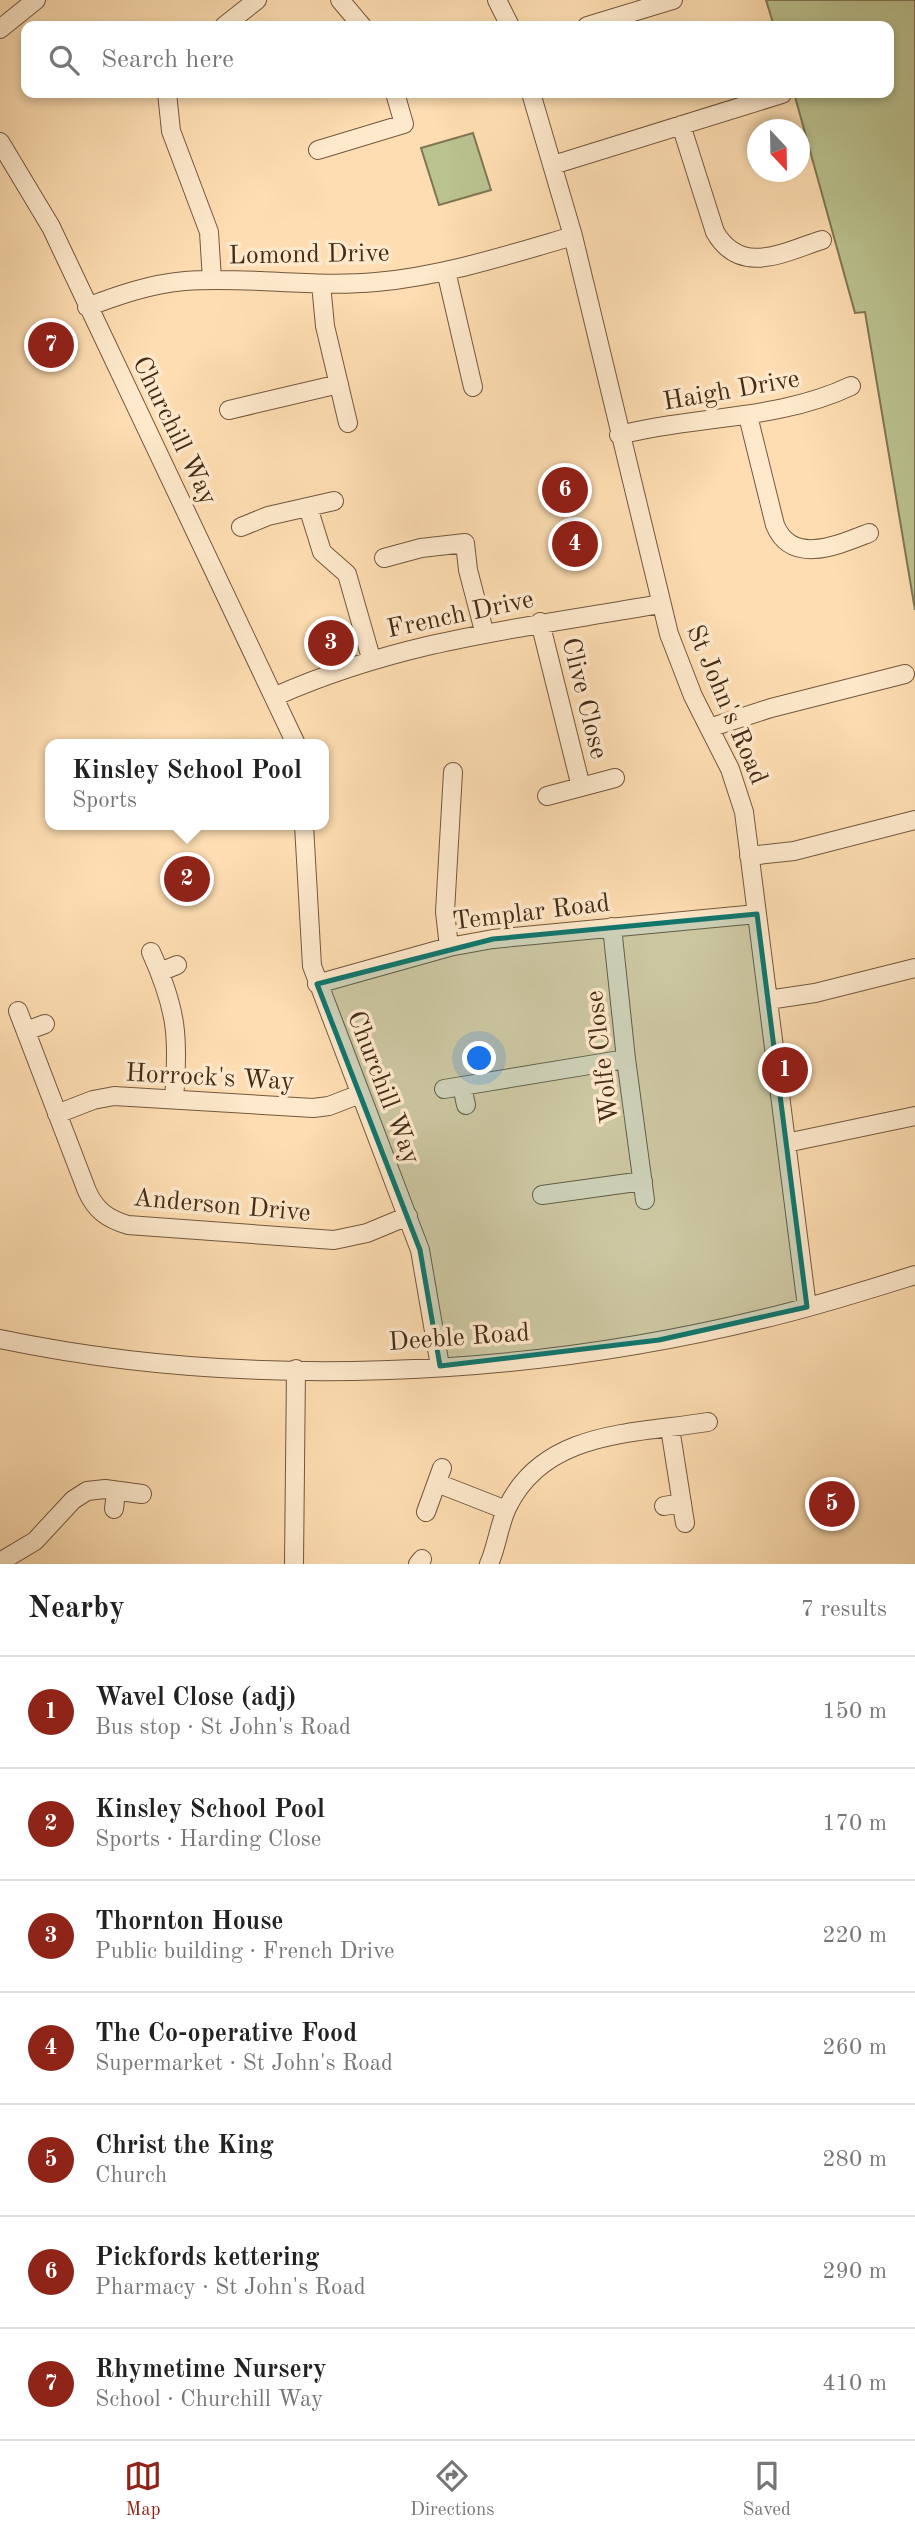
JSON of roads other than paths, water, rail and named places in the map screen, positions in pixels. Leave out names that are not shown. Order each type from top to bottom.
[{"type":"street","points":[[0,29],[36,0]]},
{"type":"street","points":[[231,21],[257,0]]},
{"type":"street","points":[[340,0],[358,21]]},
{"type":"street","points":[[498,0],[508,21]]},
{"type":"street","points":[[604,21],[673,0]]},
{"type":"street","points":[[168,98],[172,131],[209,232],[212,280]]},
{"type":"street","points":[[318,150],[404,124],[396,98]]},
{"type":"street","name":"St John's Road","points":[[533,98],[573,236],[660,604],[679,664],[739,790],[807,1307]]},
{"type":"street","points":[[553,165],[769,98]]},
{"type":"street","points":[[681,125],[715,232],[732,253],[746,259],[762,258],[822,240]]},
{"type":"street","name":"Churchill Way","points":[[0,142],[51,227],[87,307],[276,696],[294,739]]},
{"type":"street","name":"Lomond Drive","points":[[87,307],[148,286],[212,280],[321,284],[376,282],[446,271],[573,236]]},
{"type":"street","points":[[446,271],[473,387]]},
{"type":"street","points":[[321,284],[324,326],[348,423]]},
{"type":"street","points":[[229,410],[339,384]]},
{"type":"street","name":"Haigh Drive","points":[[619,435],[748,416],[828,397],[850,386]]},
{"type":"street","points":[[748,416],[775,525],[782,539],[794,547],[810,550],[869,533]]},
{"type":"street","points":[[242,527],[268,516],[334,501]]},
{"type":"street","points":[[308,506],[322,552],[347,574],[370,659]]},
{"type":"street","points":[[384,558],[421,548],[465,542],[468,570],[484,631]]},
{"type":"street","name":"French Drive","points":[[276,696],[370,659],[484,631],[660,604]]},
{"type":"street","name":"Clive Close","points":[[540,622],[581,787]]},
{"type":"street","points":[[709,728],[771,708],[905,674]]},
{"type":"street","points":[[449,947],[445,912],[453,772]]},
{"type":"street","name":"Clive Close","points":[[547,796],[615,778]]},
{"type":"street","points":[[749,856],[794,851],[915,820]]},
{"type":"street","name":"Churchill Way","points":[[304,830],[310,946],[317,984],[408,1216],[425,1276],[440,1366]]},
{"type":"street","name":"Templar Road","points":[[317,984],[449,947],[525,935],[757,914]]},
{"type":"street","name":"Wolfe Close","points":[[612,927],[645,1200]]},
{"type":"street","points":[[151,952],[168,969],[178,1036],[174,1099]]},
{"type":"street","points":[[768,1000],[815,993],[915,968]]},
{"type":"street","name":"Anderson Drive","points":[[18,1011],[92,1203],[110,1219],[128,1225],[334,1240],[367,1233],[408,1216]]},
{"type":"street","points":[[26,1031],[45,1024]]},
{"type":"street","points":[[443,1089],[626,1059]]},
{"type":"street","points":[[462,1086],[466,1105]]},
{"type":"street","name":"Horrock's Way","points":[[57,1114],[103,1098],[174,1099],[313,1108],[329,1106],[360,1094]]},
{"type":"street","points":[[786,1143],[915,1116]]},
{"type":"street","points":[[542,1195],[643,1181]]},
{"type":"street","name":"Deeble Road","points":[[0,1339],[110,1357],[296,1369],[440,1366],[535,1358],[659,1340],[807,1307],[915,1275]]},
{"type":"street","points":[[294,1564],[296,1369]]},
{"type":"street","points":[[489,1564],[506,1510],[529,1474],[563,1449],[598,1438],[708,1422]]},
{"type":"street","points":[[670,1428],[673,1504],[685,1523]]},
{"type":"street","points":[[426,1512],[439,1475],[506,1510]]},
{"type":"street","points":[[0,1562],[35,1541],[80,1495],[95,1489],[115,1500],[142,1494]]},
{"type":"place","name":"Rhymetime Nursery","points":[[51,345]]},
{"type":"place","name":"Pickfords kettering","points":[[565,490]]},
{"type":"place","name":"The Co-operative Food","points":[[575,544]]},
{"type":"place","name":"Thornton House","points":[[331,643]]},
{"type":"place","name":"Kinsley School Pool","points":[[187,879]]},
{"type":"place","name":"Wavel Close (adj)","points":[[785,1070]]},
{"type":"place","name":"Christ the King","points":[[832,1504]]}]
